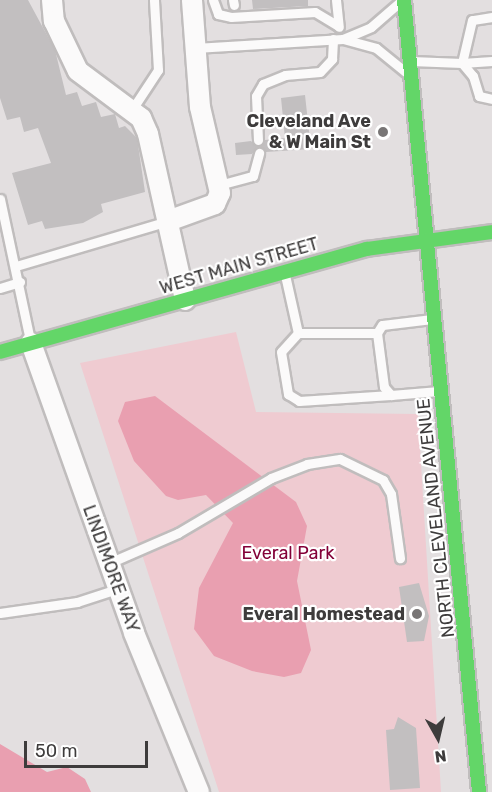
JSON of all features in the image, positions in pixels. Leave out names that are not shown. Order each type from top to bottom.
[{"type":"main road","name":"NORTH CLEVELAND AVENUE","points":[[404,0],[479,792]]},
{"type":"main road","name":"WEST MAIN STREET","points":[[0,352],[367,249],[492,232]]},
{"type":"street","points":[[52,0],[54,21],[78,72],[141,118],[153,146],[185,300]]},
{"type":"street","points":[[168,221],[215,204],[219,185],[200,107],[192,0]]},
{"type":"street","name":"LINDIMORE WAY","points":[[31,343],[117,588],[200,792]]},
{"type":"lane","points":[[131,111],[158,70],[154,0]]},
{"type":"lane","points":[[213,0],[218,14],[231,17],[315,12],[339,26]]},
{"type":"lane","points":[[258,140],[255,107],[263,84],[285,75],[320,72],[332,59],[339,39],[336,0]]},
{"type":"lane","points":[[195,48],[339,39],[371,27],[404,0]]},
{"type":"lane","points":[[462,63],[472,20],[492,17]]},
{"type":"lane","points":[[339,39],[376,48],[409,68],[492,61]]},
{"type":"lane","points":[[462,63],[473,75],[479,96],[492,99]]},
{"type":"lane","points":[[219,185],[253,176],[259,153]]},
{"type":"lane","points":[[0,199],[20,282],[31,343]]},
{"type":"lane","points":[[16,266],[168,221]]},
{"type":"lane","points":[[284,273],[298,333]]},
{"type":"lane","points":[[0,288],[20,282]]},
{"type":"lane","points":[[392,395],[384,387],[377,333],[382,326],[434,318]]},
{"type":"lane","points":[[377,333],[298,333],[281,352],[288,394],[299,401],[441,391]]},
{"type":"lane","points":[[108,564],[214,513],[271,478],[307,464],[340,459],[358,465],[383,480],[391,494],[400,558]]},
{"type":"lane","points":[[0,613],[77,602],[117,588]]},
{"type":"green space","name":"Everal Park","points":[[236,332],[256,412],[418,414],[441,792],[219,792],[80,363]]},
{"type":"shaded area","points":[[155,396],[296,502],[307,526],[297,581],[311,650],[301,673],[284,677],[252,671],[214,656],[194,629],[199,588],[233,523],[206,495],[178,500],[166,496],[134,461],[118,421],[125,402]]},
{"type":"shaded area","points":[[0,744],[47,772],[67,767],[85,779],[91,792],[0,792]]},
{"type":"building","points":[[0,0],[28,0],[55,50],[66,95],[77,92],[82,106],[96,102],[101,117],[115,114],[119,128],[125,126],[137,138],[145,192],[101,204],[103,212],[83,223],[45,229],[42,221],[28,225],[12,173],[51,163],[38,128],[24,132],[20,117],[7,120],[0,98]]},
{"type":"building","points":[[252,0],[308,0],[308,6],[253,9]]},
{"type":"building","points":[[305,95],[311,149],[266,152],[260,146],[265,140],[285,138],[281,98]]},
{"type":"building","points":[[251,141],[257,147],[252,154],[236,155],[235,143]]},
{"type":"building","name":"Everal Homestead","points":[[419,583],[429,616],[424,641],[407,642],[399,587]]},
{"type":"building","points":[[398,717],[416,728],[420,788],[390,790],[386,730],[394,729]]},
{"type":"traffic: fast","points":[[404,0],[479,792]]},
{"type":"traffic: fast","points":[[0,352],[367,249],[492,232]]},
{"type":"place","name":"Cleveland Ave & W Main St","points":[[383,132]]},
{"type":"place","name":"Everal Homestead","points":[[417,614]]}]
